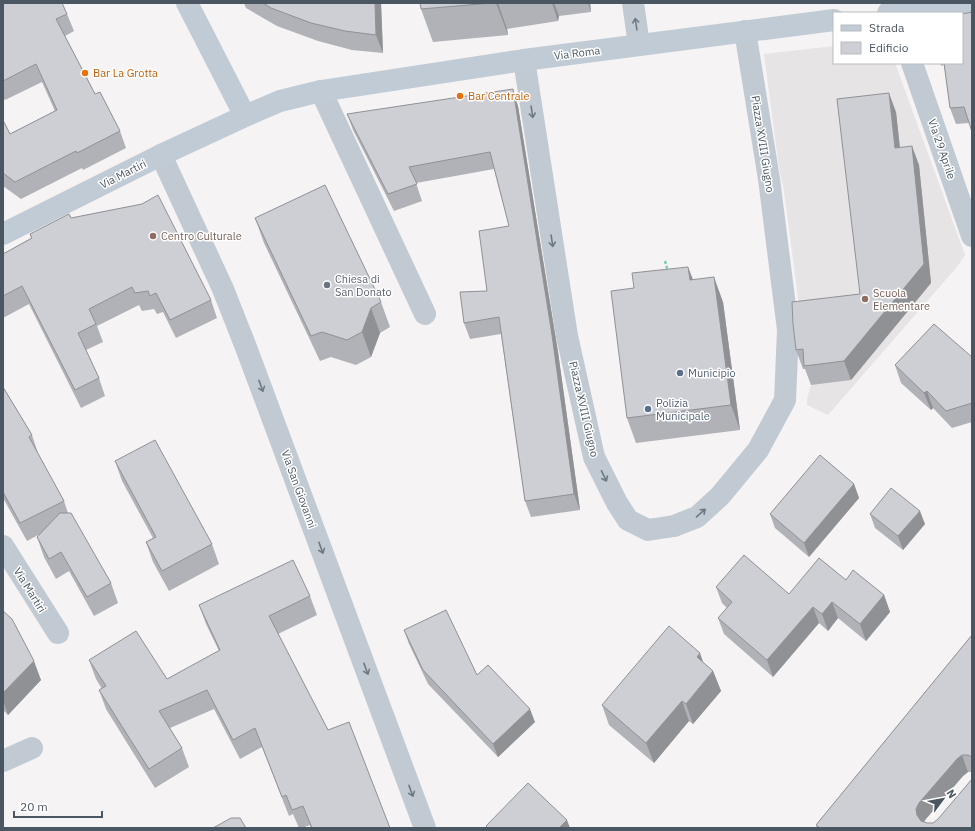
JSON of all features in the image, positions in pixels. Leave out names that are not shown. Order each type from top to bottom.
[{"type":"street","points":[[187,3],[245,116]]},
{"type":"street","points":[[633,3],[639,45]]},
{"type":"street","points":[[902,12],[970,3]]},
{"type":"street","name":"Via Roma","points":[[245,116],[280,101],[321,91],[524,60],[833,20]]},
{"type":"street","name":"Piazza XVIII Giugno","points":[[524,60],[567,336],[594,457],[617,503],[628,520],[648,530],[674,526],[698,517],[720,496],[758,450],[785,400],[788,330],[769,179],[745,31]]},
{"type":"street","name":"Via 29 Aprile","points":[[912,64],[972,236]]},
{"type":"street","points":[[321,91],[425,314]]},
{"type":"street","name":"Via Martiri","points":[[3,234],[161,155],[245,116]]},
{"type":"street","name":"Via San Giovanni","points":[[161,155],[223,289],[247,350],[425,828]]},
{"type":"street","name":"Via Martiri","points":[[3,546],[58,633]]},
{"type":"street","points":[[3,761],[32,748]]},
{"type":"path","points":[[665,261],[668,274]]},
{"type":"shaded area","points":[[833,46],[833,64],[895,64],[965,255],[956,268],[828,415],[807,405],[811,385],[810,369],[803,369],[798,321],[801,320],[764,54]]},
{"type":"building","points":[[3,3],[62,3],[67,14],[56,19],[95,94],[100,92],[120,131],[77,153],[76,151],[15,182],[3,173],[3,122],[10,134],[57,110],[36,64],[3,81]]},
{"type":"building","points":[[263,3],[375,3],[376,35],[345,31],[311,23],[271,8]]},
{"type":"building","points":[[420,3],[492,3],[421,9]]},
{"type":"building","points":[[972,12],[972,132],[964,107],[950,108],[944,64],[963,64],[963,14]]},
{"type":"building","points":[[513,89],[552,335],[574,494],[525,501],[499,317],[464,323],[460,292],[487,291],[479,231],[509,226],[490,152],[409,167],[417,184],[388,194],[347,114]]},
{"type":"building","points":[[889,93],[895,148],[912,146],[924,264],[844,361],[804,366],[803,349],[796,350],[792,302],[860,294],[837,99]]},
{"type":"building","name":"Chiesa di San Donato","points":[[325,185],[381,302],[371,308],[362,332],[347,340],[322,332],[311,336],[255,218]]},
{"type":"building","points":[[158,195],[211,300],[170,320],[156,293],[150,296],[148,291],[135,293],[132,287],[89,309],[96,324],[78,333],[99,378],[75,390],[22,286],[3,296],[3,254],[32,238],[30,234],[69,214],[71,218],[142,204]]},
{"type":"building","name":"Municipio","points":[[688,267],[690,280],[714,277],[731,405],[627,418],[611,291],[634,288],[632,273]]},
{"type":"building","points":[[934,324],[972,357],[972,403],[946,411],[927,391],[924,393],[895,365]]},
{"type":"building","points":[[3,387],[32,435],[29,437],[64,501],[20,523],[3,492]]},
{"type":"building","points":[[155,440],[212,544],[162,571],[146,542],[156,537],[115,461]]},
{"type":"building","points":[[820,455],[854,484],[804,543],[770,514]]},
{"type":"building","points":[[891,488],[920,511],[898,536],[870,514]]},
{"type":"building","points":[[60,513],[71,513],[111,583],[87,597],[61,552],[49,559],[37,537]]},
{"type":"building","points":[[744,555],[789,594],[819,558],[846,580],[853,570],[884,595],[860,624],[832,602],[822,614],[813,607],[767,660],[718,618],[732,602],[716,587]]},
{"type":"building","points":[[293,560],[310,596],[269,616],[328,730],[349,722],[390,828],[312,828],[303,806],[292,810],[286,795],[282,797],[255,728],[233,740],[207,690],[159,711],[182,748],[149,769],[99,690],[106,686],[89,660],[136,631],[167,679],[220,650],[199,605]]},
{"type":"building","points":[[446,610],[477,675],[488,665],[530,709],[493,744],[423,670],[404,630]]},
{"type":"building","points":[[3,611],[12,619],[34,661],[3,693]]},
{"type":"building","points":[[669,626],[700,653],[697,657],[713,671],[686,704],[682,701],[646,743],[602,705]]},
{"type":"building","points":[[972,635],[972,757],[962,755],[957,759],[919,803],[916,809],[917,815],[921,821],[933,823],[972,779],[972,828],[820,828],[816,825]]},
{"type":"building","points":[[528,783],[567,820],[559,828],[488,828],[486,826]]},
{"type":"building","points":[[231,818],[240,818],[246,828],[213,828]]},
{"type":"place","name":"Bar La Grotta","points":[[85,73]]},
{"type":"place","name":"Bar Centrale","points":[[460,96]]},
{"type":"place","name":"Centro Culturale","points":[[153,236]]},
{"type":"place","name":"Chiesa di San Donato","points":[[327,285]]},
{"type":"place","name":"Scuola Elementare","points":[[865,299]]},
{"type":"place","name":"Municipio","points":[[680,373]]},
{"type":"place","name":"Polizia Municipale","points":[[648,409]]}]
